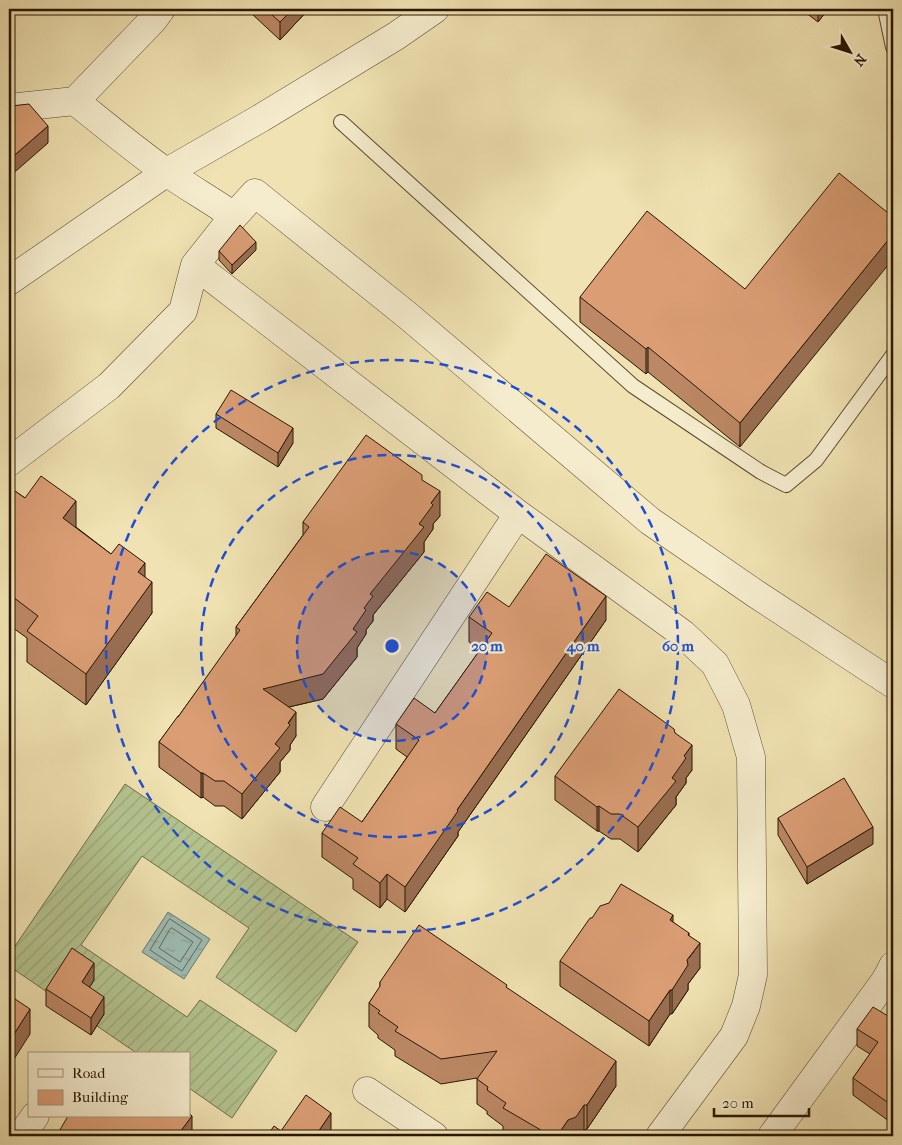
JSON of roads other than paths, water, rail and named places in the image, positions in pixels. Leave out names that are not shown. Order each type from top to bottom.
[{"type":"street","points":[[9,108],[75,101],[153,20],[161,9]]},
{"type":"street","points":[[9,281],[167,172],[286,103],[396,36],[435,9]]},
{"type":"street","points":[[75,101],[167,172],[234,216]]},
{"type":"street","points":[[9,462],[109,386],[184,311],[195,265],[255,193],[406,315],[650,521],[756,594],[893,684]]},
{"type":"street","points":[[195,265],[518,514],[682,634],[715,664],[736,705],[751,757],[753,975],[746,1006],[734,1036],[660,1136]]},
{"type":"street","points":[[325,807],[518,514]]},
{"type":"street","points":[[772,1136],[890,978]]},
{"type":"street","points":[[367,1091],[434,1136]]},
{"type":"street","points":[[21,1136],[34,1118]]},
{"type":"lane","points":[[885,9],[893,47]]},
{"type":"lane","points":[[340,122],[633,386],[762,472],[786,484],[816,460],[893,355]]},
{"type":"water","points":[[168,912],[210,939],[184,979],[142,952]]}]
